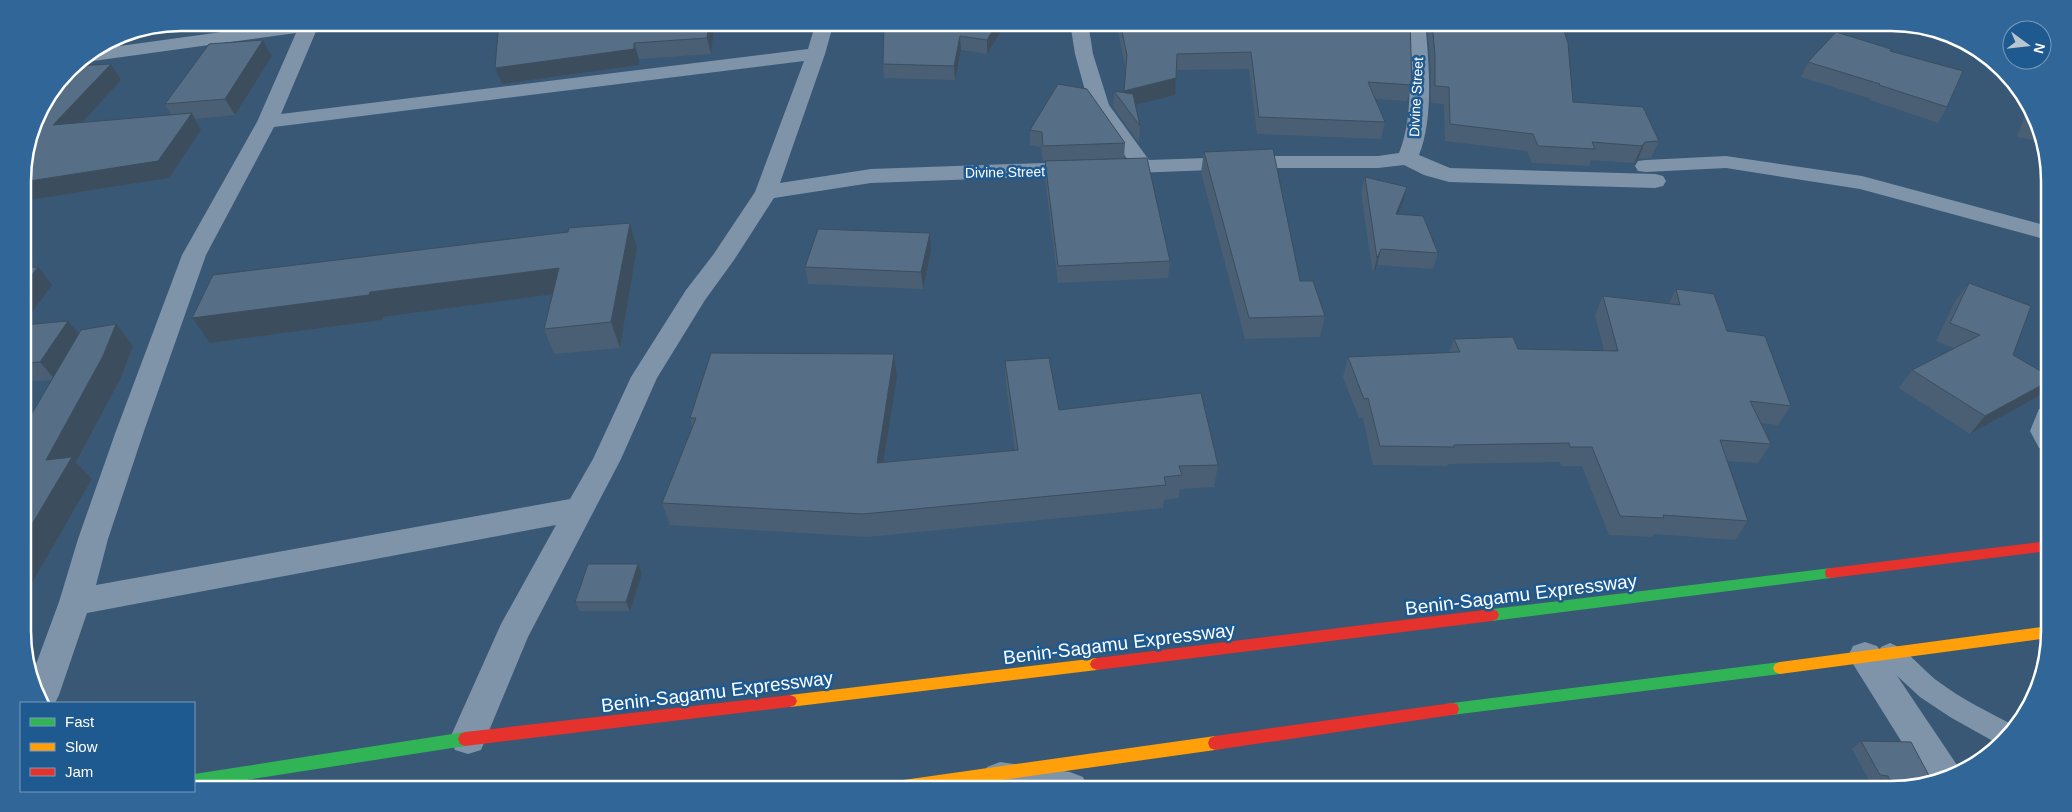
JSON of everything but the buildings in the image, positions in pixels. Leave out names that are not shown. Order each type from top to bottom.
[{"type":"highway","name":"Benin-Sagamu Expressway","points":[[195,781],[468,738],[992,677],[2041,547]]},
{"type":"highway","points":[[956,781],[1458,708],[2041,633]]},
{"type":"street","points":[[102,54],[261,31]]},
{"type":"street","points":[[44,690],[75,602],[130,431],[194,255],[267,122],[306,31]]},
{"type":"street","points":[[468,738],[513,634],[607,459],[644,378],[695,296],[722,260],[766,192],[816,54],[822,31]]},
{"type":"street","points":[[1080,31],[1084,54],[1099,105],[1143,167]]},
{"type":"street","name":"Divine Street","points":[[766,192],[871,176],[1265,162],[1378,162],[1407,158],[1414,144],[1420,63],[1417,31]]},
{"type":"street","points":[[267,122],[816,54]]},
{"type":"street","points":[[1407,158],[1432,170],[1449,175],[1650,174],[1726,162],[1852,182],[2041,231]]},
{"type":"street","points":[[75,602],[580,509]]},
{"type":"street","points":[[1877,655],[1942,771]]},
{"type":"street","points":[[984,777],[1009,781]]},
{"type":"lane","points":[[1877,655],[1959,709],[2001,732]]},
{"type":"traffic: fast","points":[[1492,615],[1831,573]]},
{"type":"traffic: fast","points":[[1452,709],[1780,668]]},
{"type":"traffic: fast","points":[[195,781],[465,739]]},
{"type":"traffic: slow","points":[[1780,668],[2041,633]]},
{"type":"traffic: slow","points":[[790,701],[1097,664]]},
{"type":"traffic: slow","points":[[949,781],[1215,743]]},
{"type":"traffic: jam","points":[[1831,573],[2041,547]]},
{"type":"traffic: jam","points":[[1097,664],[1492,615]]},
{"type":"traffic: jam","points":[[465,739],[790,701]]},
{"type":"traffic: jam","points":[[1215,743],[1452,709]]}]
